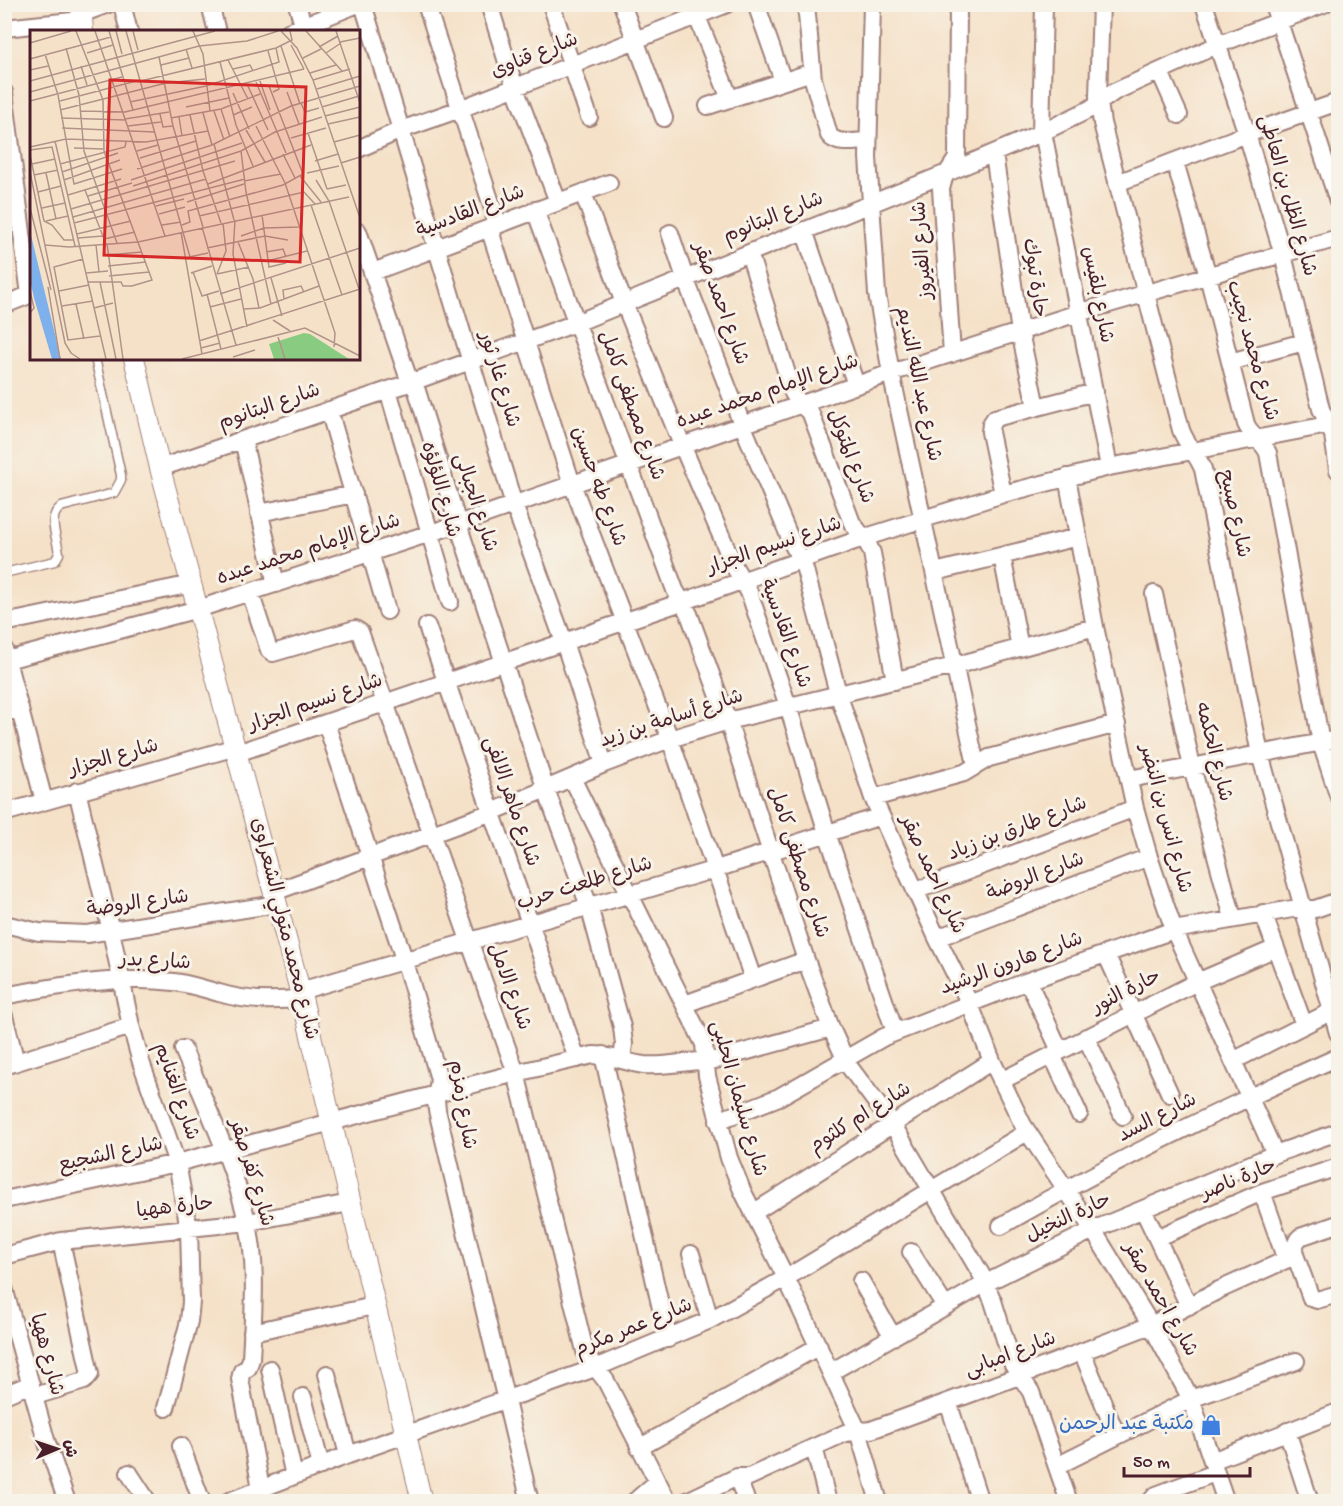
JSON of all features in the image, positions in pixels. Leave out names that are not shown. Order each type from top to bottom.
[{"type":"street","points":[[4,28],[82,17],[108,4]]},
{"type":"street","points":[[122,4],[128,30]]},
{"type":"street","points":[[210,4],[216,30]]},
{"type":"street","points":[[297,4],[299,30],[358,4]]},
{"type":"street","name":"شارع غار ثور","points":[[363,4],[514,504],[564,642],[604,764]]},
{"type":"street","name":"شارع طه حسين","points":[[426,4],[495,215],[492,237],[572,484],[670,739],[753,979]]},
{"type":"street","points":[[489,4],[515,88],[558,202]]},
{"type":"street","points":[[551,4],[590,117]]},
{"type":"street","points":[[622,4],[664,118]]},
{"type":"street","name":"شارع قناوى","points":[[360,148],[401,130],[636,40],[694,10],[727,4]]},
{"type":"street","points":[[756,4],[783,81]]},
{"type":"street","points":[[806,4],[812,72],[831,138],[839,142],[868,141]]},
{"type":"street","name":"شارع عبد الله النديم","points":[[873,4],[868,141],[878,294],[891,373],[976,765]]},
{"type":"street","name":"شارع الفيروز","points":[[952,354],[941,189],[947,173],[957,158],[958,4]]},
{"type":"street","name":"شارع بلقيس","points":[[1044,4],[1042,132],[1109,467]]},
{"type":"street","name":"شارع صبيح","points":[[1101,4],[1098,104],[1181,430],[1203,469],[1260,754],[1303,908],[1335,1010],[1338,1033]]},
{"type":"street","name":"شارع الظل بن العاطى","points":[[1204,4],[1247,134],[1283,255],[1320,409],[1333,424],[1338,470]]},
{"type":"street","points":[[1273,4],[1338,201]]},
{"type":"street","name":"شارع البتانوم","points":[[160,468],[470,362],[576,323],[994,154],[1098,104],[1114,92],[1217,45],[1324,4]]},
{"type":"street","points":[[694,10],[730,99]]},
{"type":"street","points":[[708,106],[812,72]]},
{"type":"street","points":[[1160,72],[1179,115]]},
{"type":"street","points":[[4,92],[30,287]]},
{"type":"street","points":[[1117,183],[1338,102]]},
{"type":"street","name":"حارة تبوك","points":[[994,154],[1020,332],[1035,407]]},
{"type":"street","name":"شارع محمد نجيب","points":[[1175,162],[1208,276],[1246,424],[1266,447],[1268,453],[1321,743],[1338,795]]},
{"type":"street","name":"شارع القادسية","points":[[373,272],[609,183]]},
{"type":"street","name":"شارع القادسية","points":[[583,193],[624,303],[682,445],[735,568],[750,592],[827,833],[895,1032]]},
{"type":"street","name":"شارع مصطفى كامل","points":[[535,210],[675,590],[689,614],[728,721],[806,960],[831,1028],[845,1058],[893,1125],[986,1283],[1012,1365],[1031,1392],[1069,1502]]},
{"type":"street","points":[[804,230],[856,385]]},
{"type":"street","name":"شارع احمد صقر","points":[[670,233],[685,278],[742,424],[806,573],[838,693],[873,798],[969,1002],[1001,1081],[1027,1132],[1093,1230],[1151,1325],[1191,1399],[1226,1502]]},
{"type":"street","name":"شارع الجبالى","points":[[360,236],[407,374],[417,391],[458,524],[546,790],[589,906],[622,1027],[624,1044],[622,1060]]},
{"type":"street","name":"شارع الإمام محمد عبده","points":[[6,654],[198,609],[458,524],[891,373],[1078,313],[1338,238]]},
{"type":"street","name":"شارع المتوكل","points":[[749,253],[792,393],[812,414],[852,523],[873,553],[895,681]]},
{"type":"street","points":[[4,305],[30,294]]},
{"type":"street","points":[[1230,362],[1304,342]]},
{"type":"street","name":"شارع محمد متولي الشعراوى","points":[[134,360],[160,468],[301,994],[422,1502]]},
{"type":"street","name":"شارع اللؤلؤه","points":[[388,390],[450,602]]},
{"type":"street","points":[[1003,494],[990,432],[995,418],[1095,392]]},
{"type":"street","points":[[329,410],[387,611]]},
{"type":"street","name":"شارع نسيم الجزار","points":[[237,750],[505,663],[863,538],[1003,494],[1109,467],[1333,424]]},
{"type":"street","points":[[243,440],[276,584]]},
{"type":"street","name":"شارع انس بن النضر","points":[[1067,477],[1095,627],[1135,808],[1149,857],[1174,930],[1275,1154]]},
{"type":"street","points":[[260,513],[354,494]]},
{"type":"street","points":[[935,572],[1078,537]]},
{"type":"street","points":[[1002,556],[1020,648]]},
{"type":"street","points":[[4,623],[192,584]]},
{"type":"street","name":"شارع الامل","points":[[250,592],[269,650],[273,653],[355,628],[359,630],[516,1073],[586,1354],[606,1381],[668,1502]]},
{"type":"street","name":"شارع الحكمه","points":[[1154,594],[1192,767],[1233,918]]},
{"type":"street","name":"شارع ماهر الالفى","points":[[427,626],[577,1059]]},
{"type":"street","name":"شارع أسامة بن زيد","points":[[275,898],[371,857],[492,812],[604,764],[670,739],[728,721],[954,666],[1095,627]]},
{"type":"street","points":[[6,654],[12,710],[44,801]]},
{"type":"street","name":"شارع زمزم","points":[[326,723],[405,962],[439,1079],[437,1110],[530,1502]]},
{"type":"street","points":[[873,798],[964,773],[989,758],[1117,724]]},
{"type":"street","points":[[1129,779],[1338,739]]},
{"type":"street","name":"شارع الجزار","points":[[4,813],[77,791],[237,750]]},
{"type":"street","name":"شارع سليمان الحلبى","points":[[572,778],[704,1044],[707,1076],[729,1158],[858,1431],[879,1502]]},
{"type":"street","name":"شارع الغنايم","points":[[77,791],[131,1026],[141,1062],[177,1163],[189,1229],[191,1302],[189,1321],[166,1408]]},
{"type":"street","name":"شارع طارق بن زياد","points":[[915,891],[1135,808]]},
{"type":"street","name":"شارع طلعت حرب","points":[[301,994],[716,869],[881,816]]},
{"type":"street","name":"شارع الروضة","points":[[937,938],[1149,857]]},
{"type":"street","name":"شارع الروضة","points":[[4,924],[39,932],[63,934],[111,931],[275,898]]},
{"type":"street","name":"شارع هارون الرشيد","points":[[718,1121],[779,1097],[895,1032],[1028,981],[1174,930],[1233,918],[1303,908],[1315,909],[1338,901]]},
{"type":"street","points":[[1263,914],[1304,1025]]},
{"type":"street","name":"حارة النور","points":[[1001,1081],[1197,982],[1276,948]]},
{"type":"street","points":[[1106,954],[1170,1094]]},
{"type":"street","points":[[685,1004],[806,960]]},
{"type":"street","name":"شارع بدر","points":[[4,996],[56,987],[121,981],[180,983],[220,994],[255,1000],[286,1000],[301,994]]},
{"type":"street","points":[[1028,981],[1079,1114]]},
{"type":"street","points":[[1233,1061],[1335,1010]]},
{"type":"street","points":[[4,1016],[10,1064],[131,1026]]},
{"type":"street","points":[[668,1339],[603,1055],[646,1065],[724,1059],[831,1028]]},
{"type":"street","points":[[1086,1037],[1123,1116]]},
{"type":"street","name":"شارع كفر صقر","points":[[183,1049],[224,1149],[248,1222],[253,1274],[252,1332],[250,1364],[242,1371],[240,1379],[261,1488]]},
{"type":"street","name":"شارع الشجيع","points":[[4,1200],[177,1163],[516,1073],[603,1055]]},
{"type":"street","name":"شارع السد","points":[[1001,1226],[1065,1189],[1248,1097],[1338,1057]]},
{"type":"street","name":"شارع ام كلثوم","points":[[753,1213],[992,1061]]},
{"type":"street","name":"شارع عمر مكرم","points":[[227,1502],[348,1455],[595,1368],[710,1320],[786,1278],[1027,1132]]},
{"type":"street","name":"حارة النخيل","points":[[831,1372],[986,1283],[1093,1230],[1275,1154],[1338,1132]]},
{"type":"street","name":"حارة ناصر","points":[[1157,1238],[1262,1192],[1338,1167]]},
{"type":"street","points":[[1262,1192],[1311,1298],[1317,1300],[1338,1294]]},
{"type":"street","name":"حارة ههيا","points":[[4,1256],[62,1241],[248,1222],[350,1203]]},
{"type":"street","points":[[1143,1209],[1189,1306]]},
{"type":"street","name":"شارع امبابى","points":[[685,1502],[737,1477],[749,1477],[844,1433],[871,1430],[1151,1325],[1290,1256],[1300,1237],[1335,1225]]},
{"type":"street","points":[[4,1395],[84,1382],[90,1374],[62,1241]]},
{"type":"street","points":[[911,1252],[945,1306]]},
{"type":"street","points":[[691,1254],[710,1320]]},
{"type":"street","points":[[861,1281],[892,1337]]},
{"type":"street","name":"شارع ههيا","points":[[4,1287],[46,1440],[67,1502]]},
{"type":"street","points":[[252,1332],[374,1306]]},
{"type":"street","points":[[639,1448],[819,1346]]},
{"type":"street","points":[[1082,1352],[1117,1436]]},
{"type":"street","points":[[1057,1466],[1191,1399],[1296,1361]]},
{"type":"street","points":[[270,1369],[294,1476]]},
{"type":"street","points":[[327,1374],[348,1455]]},
{"type":"street","points":[[303,1397],[321,1466]]},
{"type":"street","points":[[948,1402],[980,1502]]},
{"type":"street","points":[[1150,1502],[1156,1495],[1287,1431],[1338,1412]]},
{"type":"street","points":[[1287,1431],[1310,1502]]},
{"type":"street","points":[[182,1446],[202,1502]]},
{"type":"street","points":[[814,1447],[828,1502]]},
{"type":"street","points":[[129,1473],[148,1502]]},
{"type":"street","points":[[737,1477],[747,1502]]},
{"type":"street","points":[[634,1502],[657,1482]]},
{"type":"lane","points":[[4,573],[54,561],[59,554],[53,520],[57,510],[114,493],[119,487],[121,475],[95,360]]},
{"type":"place","name":"مكتبة عبد الرحمن","points":[[1211,1425]]}]
